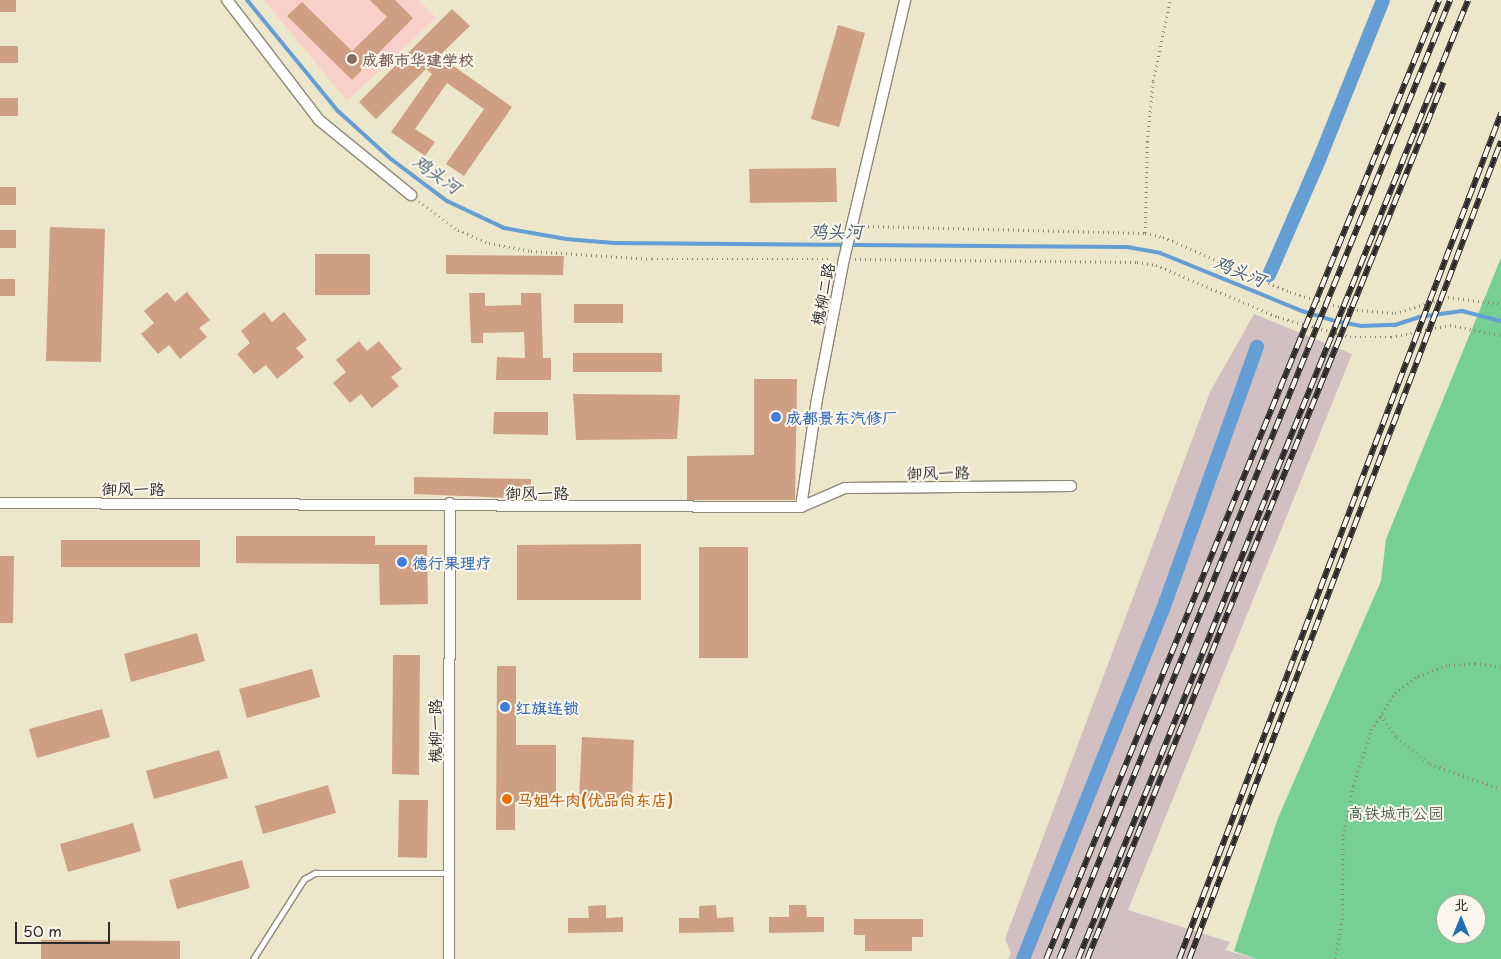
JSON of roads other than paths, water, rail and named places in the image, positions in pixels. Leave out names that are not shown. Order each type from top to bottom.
[{"type":"street","points":[[227,0],[319,120],[412,195]]},
{"type":"street","name":"槐柳二路","points":[[801,507],[817,398],[844,259],[905,0]]},
{"type":"street","name":"御风一路","points":[[0,503],[450,503],[469,507],[801,507],[845,488],[1071,486]]},
{"type":"street","name":"槐柳一路","points":[[449,959],[450,503]]},
{"type":"lane","points":[[253,959],[304,879],[315,873],[448,873]]},
{"type":"waterway","name":"鸡头河","points":[[247,0],[338,111],[391,159],[447,201],[504,228],[566,239],[614,243],[1127,247],[1160,253],[1302,311],[1339,322],[1361,326],[1395,325],[1419,317],[1462,311],[1501,321]]},
{"type":"waterway","points":[[1269,275],[1319,160],[1383,0]]},
{"type":"waterway","points":[[1023,959],[1162,612],[1257,347]]},
{"type":"railway","points":[[1046,959],[1439,0]]},
{"type":"railway","points":[[1059,959],[1450,0]]},
{"type":"railway","points":[[1078,959],[1468,0]]},
{"type":"railway","points":[[1087,959],[1443,83]]},
{"type":"railway","points":[[1179,959],[1501,113]]},
{"type":"railway","points":[[1189,959],[1501,141]]},
{"type":"place","name":"成都市华建学校","points":[[352,59]]},
{"type":"place","name":"成都景东汽修厂","points":[[776,417]]},
{"type":"place","name":"德行果理疗","points":[[402,562]]},
{"type":"place","name":"红旗连锁","points":[[505,707]]},
{"type":"place","name":"马姐牛肉(优品尚东店)","points":[[507,799]]},
{"type":"park label","name":"高铁城市公园","points":[[1396,812]]}]
